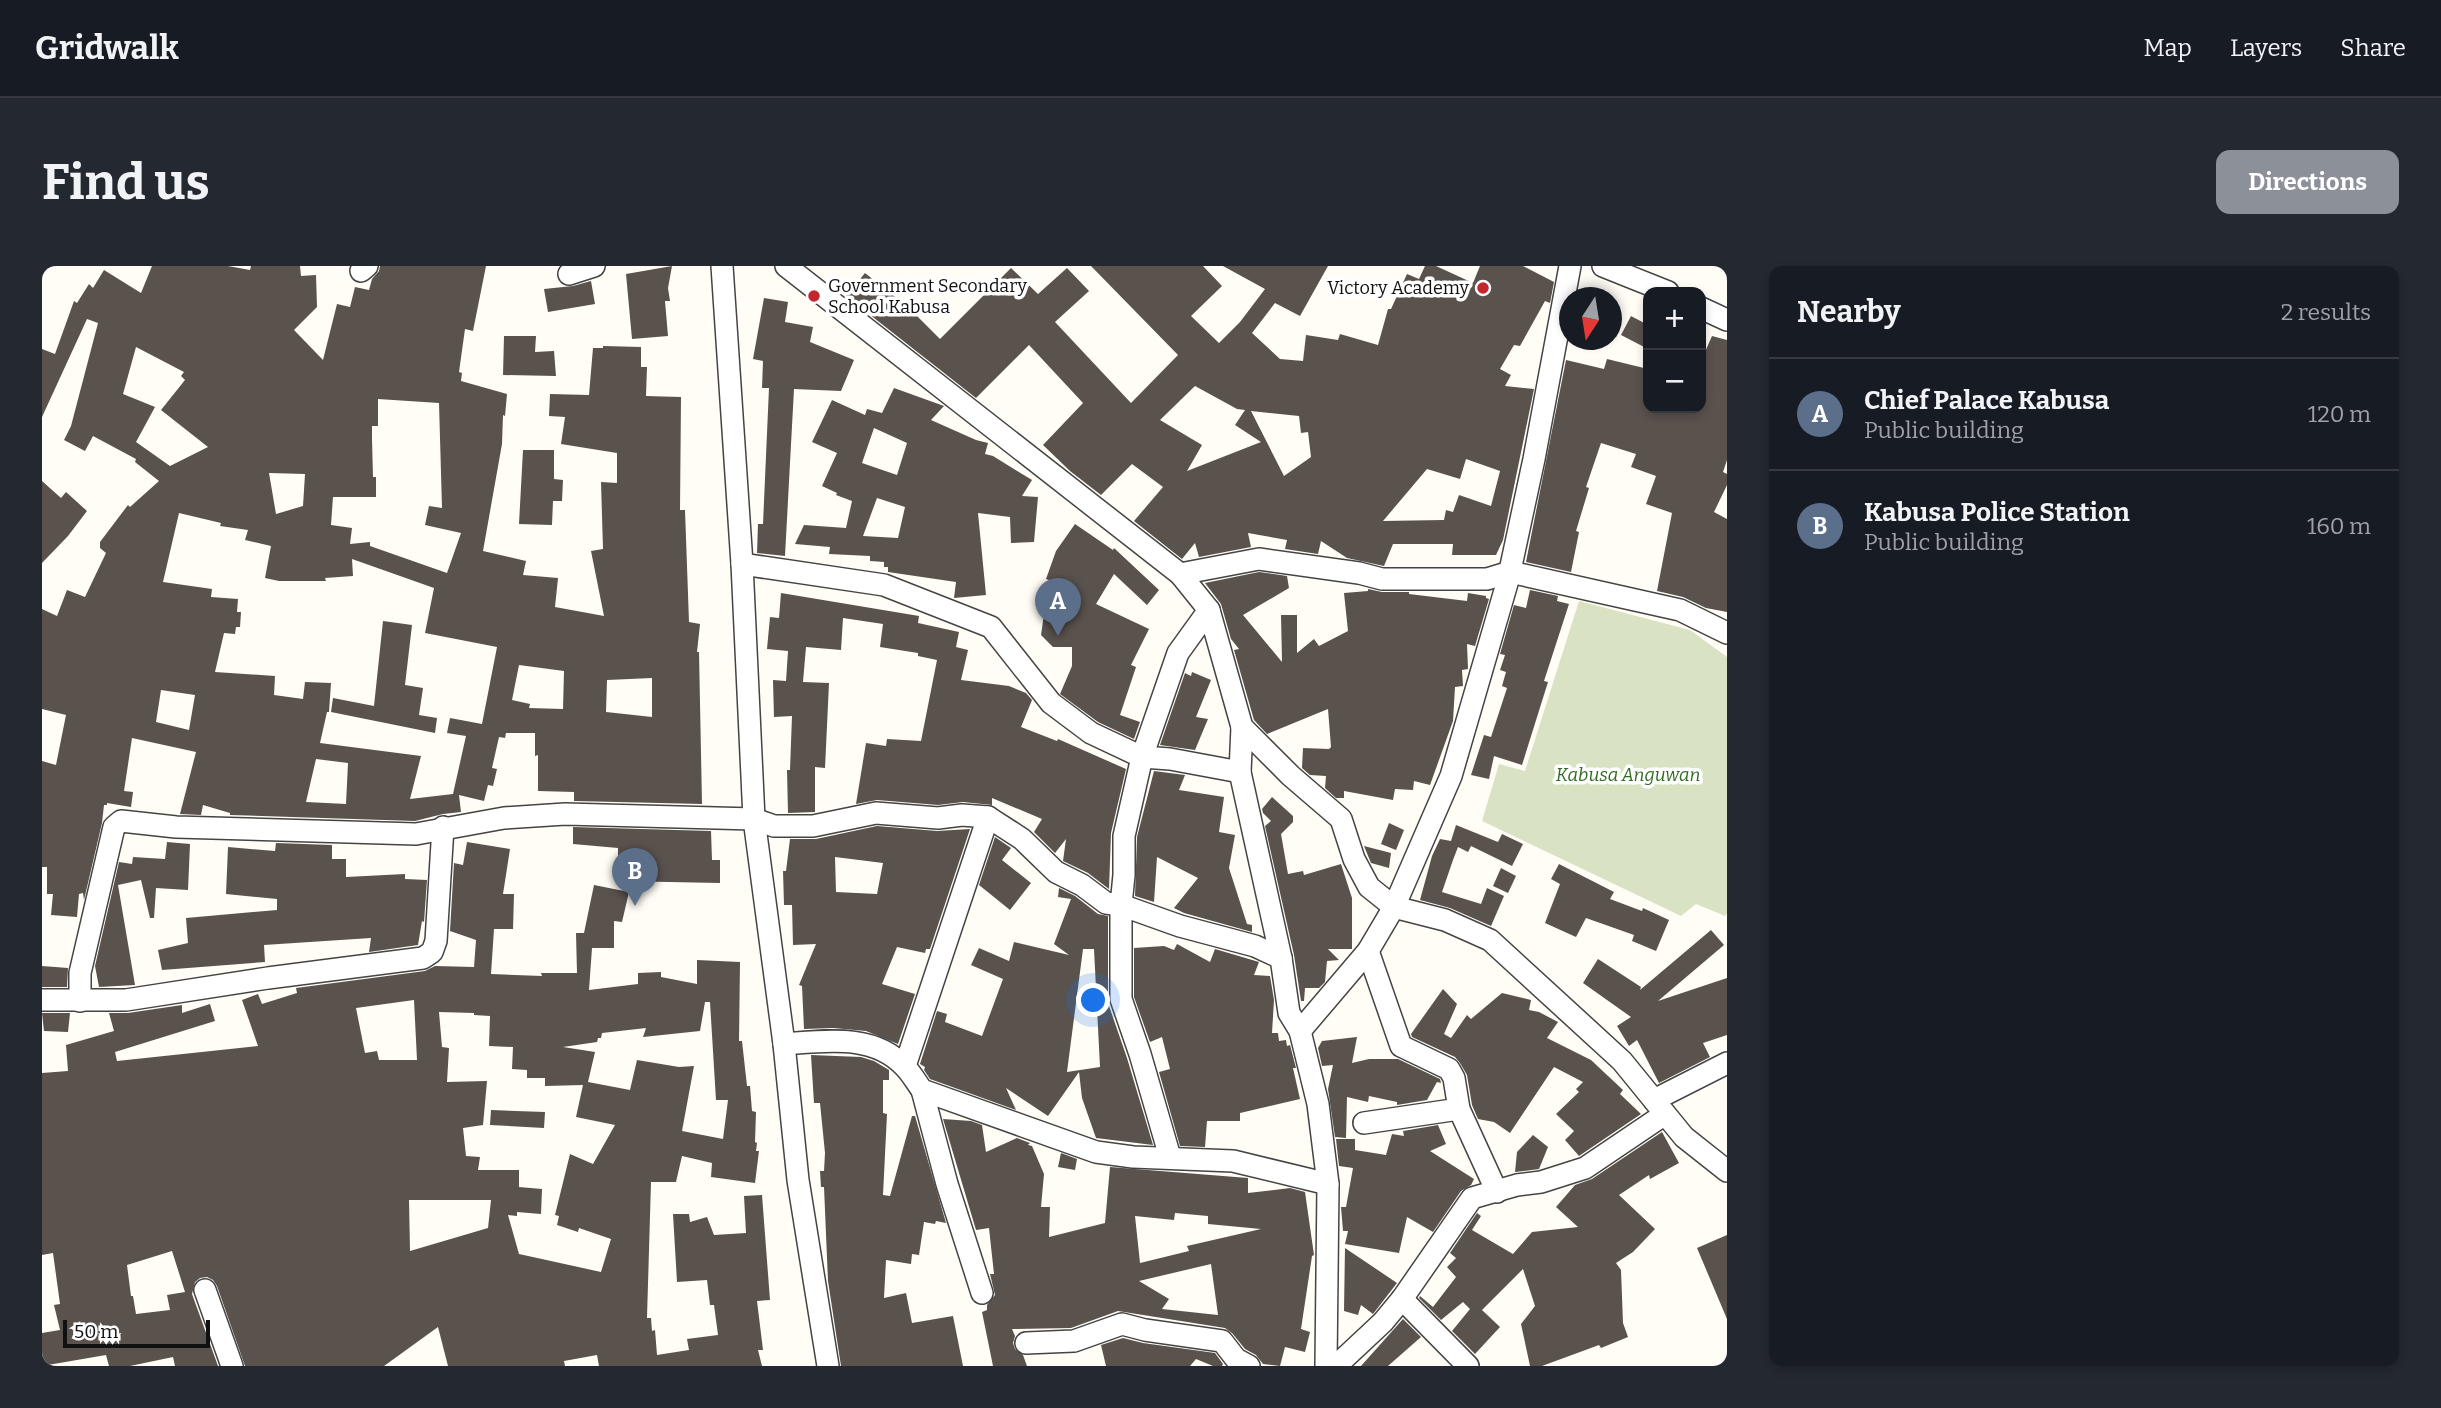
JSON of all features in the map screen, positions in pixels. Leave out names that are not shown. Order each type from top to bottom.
[{"type":"street","points":[[569,274],[594,266]]},
{"type":"street","points":[[722,266],[742,564],[754,820],[784,1044],[798,1180],[828,1366]]},
{"type":"street","points":[[786,266],[1180,574],[1209,610],[1242,727],[1240,772],[1281,958],[1290,1013],[1300,1031],[1318,1104],[1328,1184],[1326,1366]]},
{"type":"street","points":[[1300,1031],[1368,951],[1394,907],[1451,776],[1510,572],[1570,266]]},
{"type":"street","points":[[1602,266],[1655,287]]},
{"type":"street","points":[[1706,310],[1727,320]]},
{"type":"street","points":[[1180,574],[1259,559],[1359,573],[1382,579],[1487,579],[1510,572],[1680,610],[1727,633]]},
{"type":"street","points":[[742,564],[884,585],[991,627],[1051,703],[1091,733],[1142,757],[1170,759],[1240,772]]},
{"type":"street","points":[[1170,1157],[1121,999],[1124,836],[1142,757],[1178,653],[1209,610]]},
{"type":"street","points":[[1242,727],[1291,776],[1341,819],[1354,859],[1369,887],[1394,907],[1446,920],[1490,940],[1622,1061],[1684,1138],[1727,1171]]},
{"type":"street","points":[[80,1001],[80,973],[114,827],[121,821],[176,827],[416,834],[504,818],[565,814],[754,820],[774,826],[813,826],[876,813],[938,818],[961,815],[988,817],[1021,839],[1056,872],[1106,903],[1121,905],[1180,926],[1255,946],[1281,958]]},
{"type":"street","points":[[905,1066],[988,817]]},
{"type":"street","points":[[42,1000],[126,1000],[423,957],[432,952],[436,941],[443,827]]},
{"type":"street","points":[[1368,951],[1401,1046],[1449,1069],[1454,1078],[1459,1109],[1497,1192]]},
{"type":"street","points":[[784,1044],[840,1040],[881,1048],[905,1066],[922,1090],[947,1184],[982,1293]]},
{"type":"street","points":[[1336,1366],[1383,1322],[1402,1299],[1472,1198],[1517,1185],[1541,1182],[1585,1168],[1659,1107],[1727,1063]]},
{"type":"street","points":[[922,1090],[1096,1152],[1133,1157],[1233,1161],[1328,1184]]},
{"type":"street","points":[[1364,1124],[1459,1109]]},
{"type":"street","points":[[205,1290],[232,1366]]},
{"type":"street","points":[[1402,1299],[1468,1366]]},
{"type":"street","points":[[1026,1343],[1074,1341],[1122,1324],[1222,1341],[1236,1359],[1249,1366]]},
{"type":"green space","name":"Kabusa Anguwan","points":[[1579,601],[1690,630],[1727,657],[1725,916],[1696,904],[1681,916],[1482,821],[1499,764],[1525,771]]},
{"type":"building","points":[[152,266],[228,266],[250,270],[251,266],[300,266],[301,276],[316,275],[317,307],[294,330],[323,360],[337,304],[350,307],[355,287],[369,290],[380,266],[486,266],[473,331],[465,329],[459,372],[462,373],[461,381],[507,394],[502,444],[483,551],[526,561],[523,575],[558,578],[555,607],[604,616],[591,551],[603,549],[601,482],[617,483],[617,453],[561,444],[565,417],[549,416],[550,394],[589,395],[593,348],[641,347],[641,367],[647,367],[646,396],[681,397],[680,510],[685,510],[689,622],[700,624],[697,652],[702,804],[574,801],[574,792],[538,791],[535,733],[506,733],[505,738],[499,737],[492,768],[497,769],[493,786],[488,785],[484,801],[459,795],[461,812],[415,821],[230,815],[203,805],[201,815],[180,814],[196,752],[132,738],[124,791],[133,792],[131,807],[107,803],[104,805],[84,900],[83,893],[79,894],[77,917],[51,915],[53,894],[47,894],[47,867],[42,867],[42,761],[56,765],[66,715],[42,709],[42,609],[57,616],[67,590],[85,597],[106,553],[100,548],[100,542],[128,505],[130,507],[159,481],[135,462],[136,459],[93,436],[85,451],[64,440],[71,426],[98,323],[87,319],[42,417],[42,349],[55,354],[74,301],[77,303],[89,284],[93,288],[104,270],[141,293]],"holes":[[[136,347],[184,372],[181,376],[185,380],[161,410],[208,447],[170,466],[136,442],[155,407],[123,394]],[[378,399],[439,403],[442,508],[429,506],[425,525],[461,533],[447,573],[370,546],[370,542],[350,544],[352,528],[331,525],[333,497],[376,497],[372,426],[378,426]],[[269,473],[305,474],[303,506],[276,514]],[[179,513],[221,523],[220,526],[248,530],[245,540],[271,546],[265,578],[279,581],[326,581],[325,578],[353,576],[352,559],[434,588],[425,633],[497,647],[482,724],[450,718],[447,733],[466,736],[453,794],[410,799],[421,756],[320,743],[329,712],[331,683],[305,682],[303,699],[274,695],[275,676],[215,672],[224,633],[235,634],[236,627],[240,627],[241,612],[237,612],[238,599],[211,597],[212,589],[163,582]],[[519,665],[564,671],[563,709],[529,708],[530,704],[512,700]],[[652,678],[652,717],[606,712],[607,680]],[[161,690],[195,695],[189,730],[156,722]],[[316,759],[348,763],[346,804],[306,802]]]},
{"type":"building","points":[[672,266],[668,288],[670,301],[665,301],[668,336],[632,339],[626,274]]},
{"type":"building","points":[[1091,266],[1203,266],[1222,286],[1191,316],[1219,343],[1240,322],[1265,289],[1223,266],[1328,266],[1300,316],[1275,303],[1252,333],[1280,359],[1303,361],[1306,335],[1338,340],[1340,334],[1378,345],[1388,309],[1391,309],[1407,274],[1419,279],[1425,266],[1436,266],[1473,283],[1480,266],[1523,266],[1554,282],[1550,303],[1545,301],[1520,346],[1514,345],[1500,369],[1511,375],[1505,386],[1534,389],[1503,540],[1496,555],[1452,555],[1453,544],[1393,544],[1384,566],[1347,558],[1321,541],[1318,554],[1285,549],[1287,540],[1248,533],[1251,547],[1199,557],[1195,543],[1182,559],[1134,521],[1163,487],[1132,464],[1101,495],[1043,445],[1083,403],[1029,345],[976,398],[846,296],[865,273],[908,307],[940,339],[1011,268],[1038,294],[1067,268],[1089,291],[1055,322],[1131,403],[1178,355]],"holes":[[[1195,386],[1237,409],[1245,410],[1235,425],[1261,442],[1187,471],[1202,445],[1160,420]],[[1251,411],[1299,416],[1301,433],[1308,432],[1311,457],[1284,476]],[[1466,459],[1500,471],[1491,506],[1459,495],[1453,512],[1446,510],[1444,520],[1383,521],[1427,469],[1460,479]]]},
{"type":"building","points":[[591,281],[595,304],[548,312],[544,289]]},
{"type":"building","points":[[764,298],[788,302],[785,322],[813,327],[810,342],[854,360],[841,391],[794,389],[785,556],[757,553],[758,524],[763,524],[769,388],[762,388],[763,361],[753,359]]},
{"type":"building","points":[[1631,316],[1643,322],[1643,346],[1622,336]]},
{"type":"building","points":[[504,336],[536,336],[535,352],[554,351],[556,376],[503,375]]},
{"type":"building","points":[[1712,336],[1727,340],[1727,460],[1723,472],[1727,474],[1727,485],[1714,512],[1727,519],[1727,612],[1706,608],[1683,597],[1657,591],[1672,513],[1646,504],[1656,476],[1631,467],[1636,454],[1601,443],[1586,487],[1589,488],[1576,531],[1579,532],[1571,572],[1526,562],[1566,360],[1604,369],[1607,359],[1643,368],[1643,413],[1706,413],[1706,350]]},
{"type":"building","points":[[894,388],[944,406],[931,420],[988,443],[985,454],[993,456],[1032,480],[1022,496],[1038,497],[1034,542],[1011,543],[1010,517],[978,513],[986,595],[954,598],[956,582],[888,572],[884,562],[870,561],[870,556],[829,554],[830,547],[795,544],[804,525],[846,528],[852,501],[822,486],[837,453],[812,442],[832,400],[865,415],[867,409],[882,413]],"holes":[[[874,428],[907,443],[897,475],[862,463]],[[877,498],[905,507],[898,538],[863,536]]]},
{"type":"building","points":[[523,450],[554,450],[554,479],[563,480],[562,501],[553,501],[552,525],[519,524]]},
{"type":"building","points":[[42,481],[61,498],[66,492],[87,511],[42,563]]},
{"type":"building","points":[[1075,524],[1113,550],[1114,548],[1159,590],[1147,605],[1114,574],[1096,604],[1149,629],[1131,665],[1136,667],[1120,715],[1140,722],[1134,739],[1098,722],[1060,694],[1072,666],[1072,647],[1053,647],[1041,635],[1049,580],[1046,579],[1056,551]]},
{"type":"building","points":[[1259,572],[1287,576],[1289,588],[1243,615],[1282,662],[1281,615],[1297,615],[1297,653],[1314,639],[1319,646],[1348,631],[1344,593],[1368,589],[1467,601],[1468,593],[1489,599],[1475,646],[1467,644],[1468,669],[1462,670],[1463,686],[1455,687],[1453,721],[1430,785],[1414,781],[1413,790],[1395,789],[1393,800],[1344,791],[1344,798],[1336,798],[1325,788],[1326,776],[1310,775],[1302,768],[1303,748],[1331,747],[1328,709],[1267,734],[1254,720],[1234,650],[1239,649],[1231,639],[1221,604],[1205,583]]},
{"type":"building","points":[[1530,590],[1558,596],[1557,601],[1569,604],[1544,681],[1548,682],[1522,765],[1494,756],[1489,779],[1471,775],[1484,735],[1491,737],[1507,688],[1502,686],[1506,672],[1500,670],[1505,655],[1500,654],[1514,605],[1526,608]]},
{"type":"building","points":[[781,593],[919,616],[918,623],[959,632],[956,647],[968,650],[961,680],[1009,686],[1026,693],[1032,700],[1021,727],[1057,741],[1058,739],[1126,769],[1111,833],[1109,889],[1088,873],[1063,861],[1066,839],[1055,853],[1034,832],[1042,819],[992,798],[992,805],[963,802],[938,805],[877,800],[856,804],[866,743],[886,746],[887,739],[921,741],[937,660],[918,656],[918,653],[880,647],[883,624],[843,618],[841,650],[806,647],[803,682],[829,683],[825,768],[815,767],[815,812],[788,813],[787,770],[790,770],[792,716],[774,717],[773,680],[786,681],[788,651],[767,649],[770,617],[779,618]]},
{"type":"building","points":[[383,621],[412,625],[405,685],[423,688],[419,715],[437,718],[435,733],[331,712],[333,698],[374,706]]},
{"type":"building","points":[[1192,672],[1211,680],[1196,717],[1208,719],[1195,750],[1160,745],[1185,673],[1191,676]]},
{"type":"building","points":[[1154,771],[1185,775],[1179,790],[1224,797],[1219,832],[1235,835],[1229,868],[1247,924],[1252,925],[1252,932],[1174,908],[1198,878],[1157,857],[1154,902],[1135,896],[1137,837]]},
{"type":"building","points":[[1272,797],[1293,816],[1293,822],[1281,834],[1288,874],[1303,871],[1304,875],[1341,864],[1352,898],[1352,949],[1328,949],[1339,960],[1327,961],[1325,982],[1319,988],[1305,988],[1304,1001],[1301,1001],[1294,955],[1265,826],[1271,821],[1262,809]]},
{"type":"building","points":[[1389,823],[1404,830],[1396,850],[1381,844]]},
{"type":"building","points":[[1456,825],[1498,842],[1502,834],[1523,844],[1512,866],[1471,846],[1468,852],[1458,847],[1442,892],[1481,904],[1487,888],[1504,896],[1491,926],[1450,908],[1420,900],[1432,856],[1440,839],[1451,841]]},
{"type":"building","points":[[877,826],[937,831],[970,829],[930,949],[926,949],[925,953],[897,947],[882,984],[915,994],[898,1044],[866,1031],[804,1029],[802,986],[799,985],[816,944],[793,945],[792,905],[784,905],[783,871],[786,871],[790,839],[816,839]],"holes":[[[835,857],[883,863],[877,894],[836,892]]]},
{"type":"building","points":[[573,827],[711,831],[712,860],[720,860],[720,883],[618,881],[618,848],[573,844]]},
{"type":"building","points":[[995,837],[1011,848],[1002,860],[1031,883],[1010,910],[979,885]]},
{"type":"building","points":[[167,842],[190,844],[188,890],[156,888],[154,918],[150,918],[141,880],[118,885],[135,985],[99,987],[95,966],[119,862],[132,864],[133,857],[165,859]]},
{"type":"building","points":[[467,842],[510,849],[503,894],[514,894],[513,929],[494,929],[491,974],[542,976],[541,973],[577,973],[576,933],[584,933],[594,885],[629,892],[622,922],[614,921],[614,948],[592,948],[589,990],[638,984],[638,973],[661,972],[661,977],[697,984],[697,960],[740,962],[739,1041],[742,1041],[752,1111],[756,1112],[755,1142],[756,1151],[759,1151],[755,1183],[711,1177],[712,1163],[682,1156],[676,1182],[651,1182],[647,1318],[651,1318],[652,1331],[655,1330],[657,1355],[689,1350],[687,1339],[718,1335],[707,1280],[677,1282],[673,1214],[689,1214],[690,1222],[707,1217],[714,1235],[746,1233],[744,1196],[762,1195],[770,1300],[757,1301],[763,1350],[758,1350],[762,1366],[599,1366],[597,1355],[564,1361],[565,1366],[448,1366],[438,1327],[384,1366],[245,1366],[217,1286],[207,1277],[195,1282],[192,1294],[218,1366],[175,1366],[173,1357],[130,1366],[109,1366],[106,1355],[42,1366],[42,1333],[60,1330],[54,1305],[60,1304],[53,1253],[42,1255],[42,1073],[68,1071],[66,1045],[114,1031],[109,1013],[182,1005],[182,1013],[210,1004],[215,1021],[115,1052],[117,1061],[258,1046],[242,1000],[258,994],[262,1004],[297,993],[296,988],[425,971],[435,966],[474,967],[476,940],[450,931],[454,863],[463,865]],"holes":[[[414,1000],[417,1060],[379,1060],[377,1051],[365,1053],[356,1008]],[[705,1002],[710,1002],[716,1100],[728,1100],[723,1139],[682,1131],[694,1066],[679,1067],[637,1060],[630,1090],[588,1082],[595,1052],[563,1047],[597,1042],[602,1033],[646,1028],[643,1037],[700,1031]],[[439,1012],[490,1016],[489,1046],[513,1047],[512,1069],[527,1070],[527,1078],[545,1078],[545,1086],[583,1085],[576,1117],[615,1125],[593,1164],[570,1154],[555,1215],[559,1216],[557,1225],[578,1232],[579,1228],[611,1239],[601,1272],[519,1254],[508,1215],[517,1216],[517,1212],[541,1214],[542,1189],[519,1187],[519,1170],[478,1170],[480,1157],[466,1156],[463,1128],[483,1125],[487,1081],[447,1082],[449,1048],[442,1047]],[[409,1200],[491,1200],[488,1228],[410,1251]],[[172,1251],[185,1292],[167,1295],[170,1310],[136,1314],[127,1265]]]},
{"type":"building","points":[[276,843],[332,845],[332,859],[346,859],[346,877],[405,874],[405,879],[427,880],[424,922],[422,921],[418,945],[369,952],[371,938],[264,945],[265,962],[162,970],[158,950],[188,943],[186,918],[277,910],[277,899],[226,894],[228,847],[275,851]]},
{"type":"building","points":[[1364,846],[1391,853],[1389,868],[1371,863]]},
{"type":"building","points":[[1559,864],[1614,892],[1610,899],[1642,911],[1643,908],[1669,920],[1656,951],[1632,941],[1634,935],[1586,918],[1576,937],[1545,923],[1560,884],[1551,879]]},
{"type":"building","points":[[1501,868],[1516,876],[1508,893],[1493,886]]},
{"type":"building","points":[[1059,888],[1075,896],[1098,914],[1108,916],[1108,1003],[1153,1145],[1096,1138],[1082,1098],[1079,1072],[1048,1116],[1006,1088],[1016,1110],[930,1079],[925,1067],[920,1064],[937,1011],[947,1014],[945,1022],[982,1036],[1003,979],[971,965],[979,948],[1009,961],[1014,942],[1069,955],[1054,944],[1071,899],[1058,897]],"holes":[[[1083,949],[1094,949],[1100,1067],[1067,1072]]]},
{"type":"building","points":[[1711,930],[1724,945],[1658,1001],[1727,978],[1727,1035],[1703,1043],[1710,1057],[1659,1083],[1637,1040],[1629,1046],[1617,1026],[1631,1017],[1583,983],[1598,959],[1641,987],[1640,990]]},
{"type":"building","points":[[1177,944],[1210,962],[1215,949],[1259,962],[1254,975],[1270,976],[1274,1000],[1272,1033],[1278,1033],[1279,1041],[1286,1040],[1287,1046],[1290,1045],[1296,1068],[1293,1068],[1300,1099],[1240,1113],[1240,1121],[1207,1121],[1205,1147],[1180,1146],[1159,1072],[1170,1069],[1162,1037],[1150,1042],[1134,997],[1134,948],[1164,946],[1174,950]]},
{"type":"building","points":[[42,966],[68,968],[67,987],[42,987]]},
{"type":"building","points":[[1443,989],[1457,1004],[1444,1034],[1451,1038],[1467,1015],[1471,1019],[1502,993],[1531,1000],[1529,1010],[1558,1022],[1547,1038],[1591,1060],[1623,1090],[1620,1094],[1641,1114],[1579,1156],[1565,1140],[1574,1131],[1556,1114],[1579,1092],[1576,1089],[1583,1082],[1554,1067],[1510,1133],[1494,1122],[1478,1119],[1472,1105],[1467,1075],[1460,1063],[1455,1057],[1412,1037],[1411,1034]]},
{"type":"building","points":[[42,1013],[70,1013],[68,1032],[44,1031]]},
{"type":"building","points":[[1357,1037],[1352,1063],[1369,1059],[1398,1059],[1440,1079],[1441,1083],[1437,1082],[1427,1100],[1397,1105],[1397,1102],[1369,1096],[1368,1102],[1347,1097],[1346,1138],[1335,1137],[1328,1089],[1333,1065],[1322,1066],[1318,1048],[1322,1041]]},
{"type":"building","points":[[811,1055],[861,1057],[889,1070],[889,1080],[883,1080],[883,1113],[887,1114],[883,1195],[890,1196],[912,1116],[915,1116],[946,1223],[924,1222],[919,1255],[912,1254],[911,1264],[886,1260],[884,1298],[906,1293],[912,1323],[953,1316],[963,1366],[841,1366],[828,1281],[824,1187],[821,1187],[820,1171],[824,1171],[825,1153],[820,1103],[814,1103]]},
{"type":"building","points":[[491,1110],[545,1112],[544,1128],[490,1125]]},
{"type":"building","points":[[943,1119],[971,1121],[982,1125],[986,1152],[1017,1138],[1030,1143],[1028,1145],[1032,1146],[1044,1174],[1041,1207],[1050,1207],[1049,1237],[1105,1223],[1110,1167],[1248,1178],[1248,1193],[1290,1188],[1305,1192],[1314,1255],[1301,1329],[1310,1332],[1305,1352],[1285,1347],[1280,1366],[1263,1364],[1225,1328],[1118,1311],[1071,1328],[1012,1329],[1015,1349],[1023,1355],[1027,1366],[993,1366],[982,1312],[987,1310],[987,1305],[995,1295],[990,1274],[994,1274],[989,1228],[976,1230]],"holes":[[[1175,1213],[1208,1216],[1208,1224],[1261,1229],[1187,1246],[1189,1251],[1140,1263],[1135,1216],[1174,1220]],[[1211,1264],[1218,1315],[1162,1309],[1169,1299],[1139,1281]]]},
{"type":"building","points":[[1438,1125],[1446,1144],[1430,1151],[1474,1179],[1471,1185],[1461,1191],[1433,1232],[1407,1217],[1399,1253],[1345,1244],[1348,1231],[1343,1231],[1341,1207],[1346,1207],[1353,1168],[1339,1166],[1336,1139],[1355,1139],[1355,1150],[1386,1155],[1392,1134],[1404,1136],[1403,1131]]},
{"type":"building","points":[[1662,1132],[1679,1163],[1650,1179],[1649,1175],[1619,1195],[1655,1229],[1633,1252],[1616,1263],[1621,1270],[1623,1323],[1628,1337],[1542,1366],[1530,1366],[1521,1324],[1535,1306],[1523,1269],[1482,1310],[1500,1327],[1475,1354],[1452,1331],[1470,1309],[1463,1302],[1441,1320],[1419,1298],[1420,1296],[1433,1307],[1456,1277],[1447,1267],[1456,1258],[1450,1253],[1477,1213],[1481,1216],[1472,1230],[1513,1254],[1532,1232],[1578,1227],[1556,1207],[1575,1185],[1592,1179]]},
{"type":"building","points":[[1533,1135],[1548,1147],[1539,1169],[1515,1172],[1517,1152]]},
{"type":"building","points":[[1061,1153],[1077,1159],[1075,1170],[1058,1167]]},
{"type":"building","points":[[1727,1235],[1727,1319],[1697,1248]]},
{"type":"building","points":[[1345,1248],[1397,1283],[1373,1314],[1361,1305],[1358,1315],[1344,1311]]},
{"type":"building","points":[[1403,1319],[1421,1337],[1388,1366],[1361,1366]]},
{"type":"building","points":[[1123,1338],[1215,1353],[1223,1364],[1213,1366],[1196,1359],[1190,1366],[1106,1366],[1101,1345]]},
{"type":"place","name":"Victory Academy","points":[[1483,288]]},
{"type":"place","name":"Government Secondary School Kabusa","points":[[814,296]]},
{"type":"place","name":"Chief Palace Kabusa","points":[[1058,636]]},
{"type":"place","name":"Kabusa Police Station","points":[[635,906]]}]
